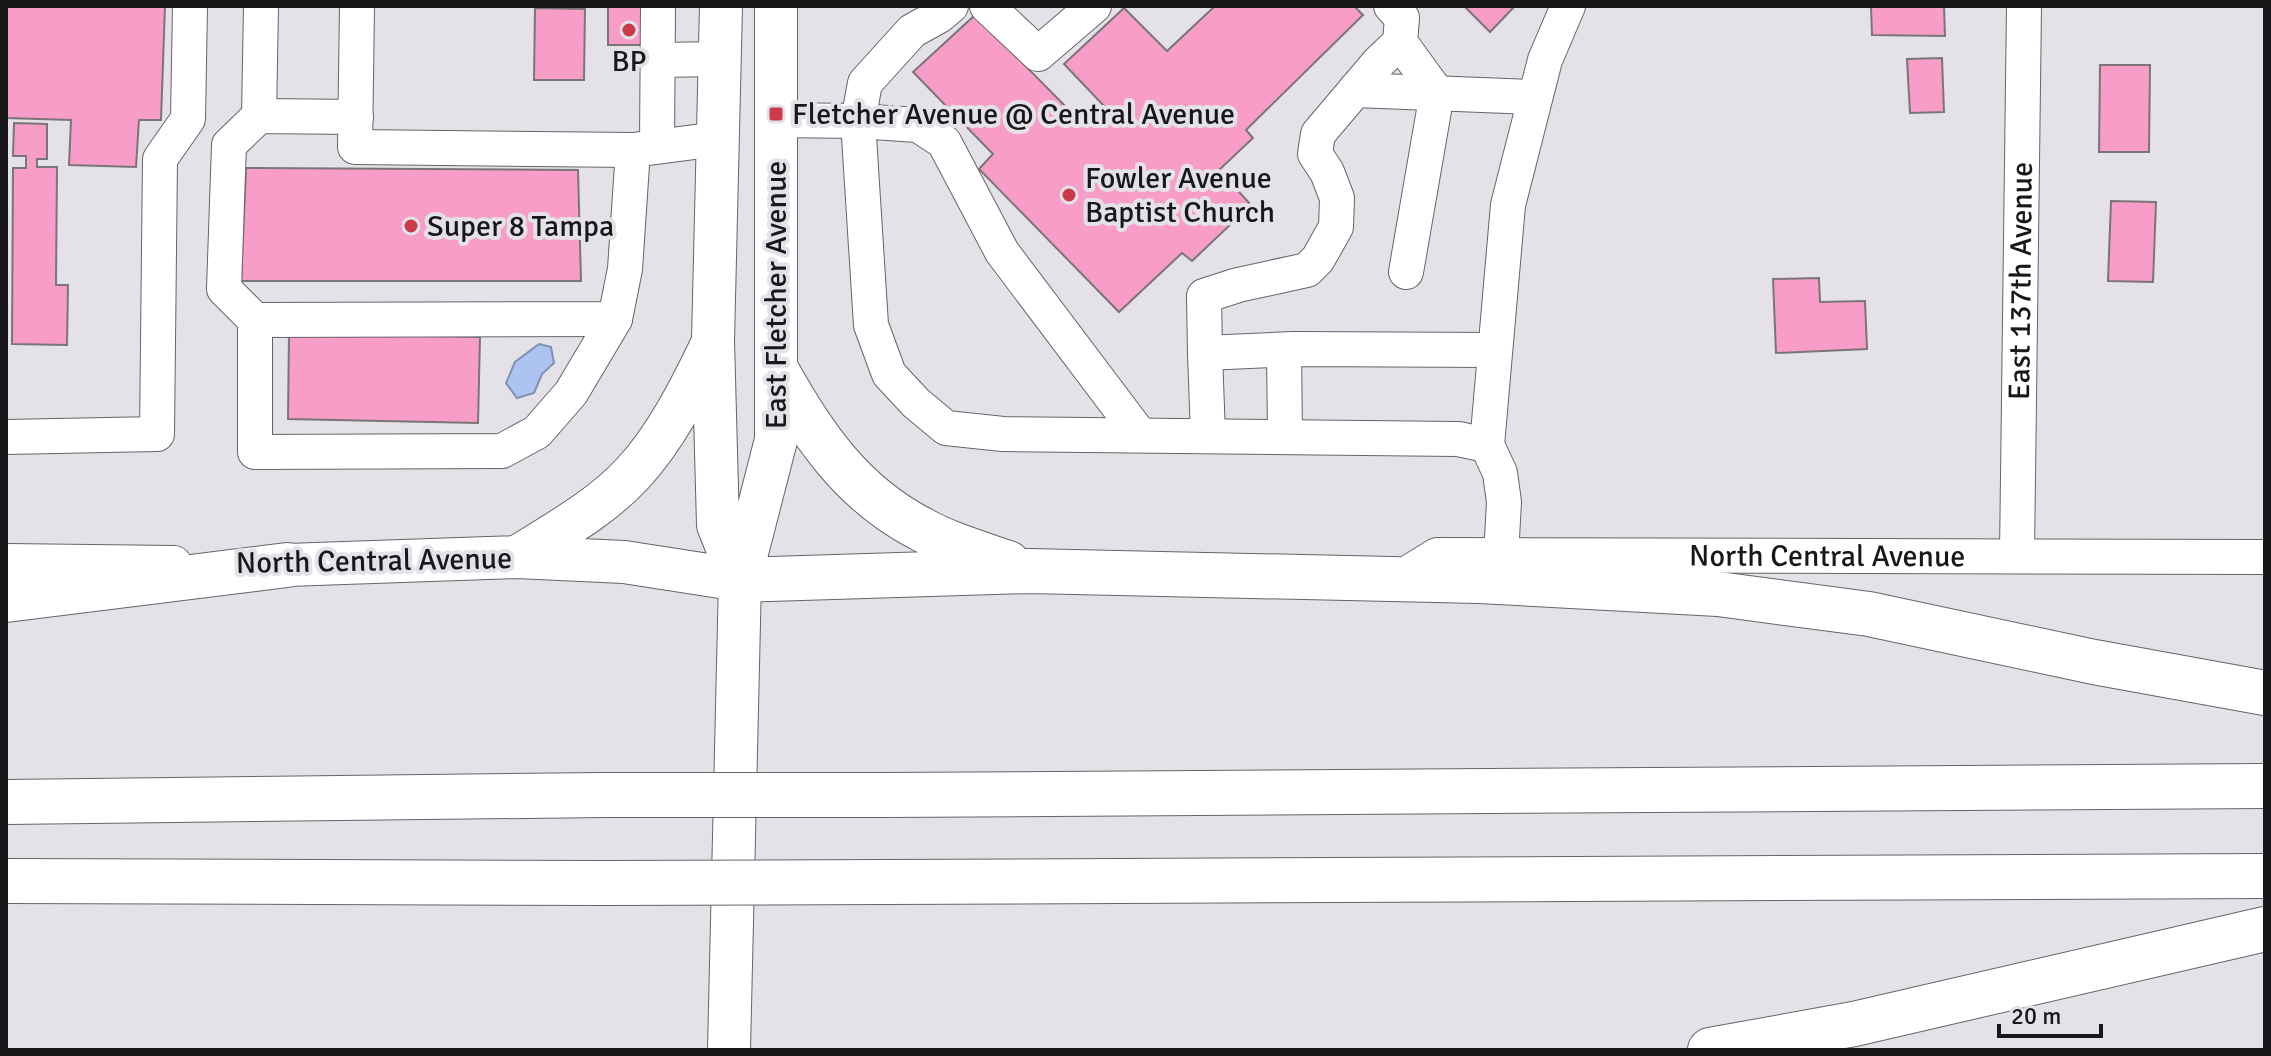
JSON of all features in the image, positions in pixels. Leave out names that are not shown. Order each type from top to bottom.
[{"type":"highway","points":[[777,371],[819,442],[845,473],[871,497],[921,529],[1029,571]]},
{"type":"highway","points":[[6,600],[287,565]]},
{"type":"highway","points":[[740,580],[1029,571],[1398,579],[1640,589],[1798,604],[1884,617],[2094,662],[2265,693]]},
{"type":"highway","points":[[6,802],[604,795],[2265,786]]},
{"type":"highway","points":[[6,881],[605,883],[2265,876]]},
{"type":"highway","points":[[1710,1050],[1854,1024],[2265,929]]},
{"type":"main road","name":"East Fletcher Avenue","points":[[721,6],[713,341],[718,525],[740,580]]},
{"type":"main road","name":"East Fletcher Avenue","points":[[729,1050],[740,580],[776,440],[776,6]]},
{"type":"main road","points":[[517,557],[584,515],[633,473],[692,386],[713,341]]},
{"type":"main road","name":"North Central Avenue","points":[[287,565],[517,557],[624,562],[740,580]]},
{"type":"street","points":[[6,437],[157,434],[160,159],[188,119],[190,6]]},
{"type":"street","points":[[259,116],[261,6]]},
{"type":"street","points":[[357,6],[355,147],[645,148],[718,139]]},
{"type":"street","points":[[356,117],[259,116],[229,145],[224,289],[255,320],[255,452],[502,451],[537,432],[571,393],[615,319],[658,60],[658,6]]},
{"type":"street","points":[[951,6],[912,31],[865,83],[858,121],[871,325],[889,374],[916,403],[946,428],[1003,434],[1458,439],[1487,445]]},
{"type":"street","points":[[987,6],[1038,54],[1094,6]]},
{"type":"street","points":[[1208,436],[1204,296],[1307,270],[1318,259],[1336,227],[1337,198],[1327,172],[1315,154],[1318,134],[1400,42],[1402,18],[1391,6]]},
{"type":"street","points":[[1501,556],[1504,502],[1500,473],[1487,445],[1508,205],[1545,60],[1568,6]]},
{"type":"street","name":"East 137th Avenue","points":[[2017,555],[2024,6]]},
{"type":"street","points":[[1400,42],[1437,93],[1406,272]]},
{"type":"street","points":[[658,60],[720,59]]},
{"type":"street","points":[[1355,90],[1535,97]]},
{"type":"street","points":[[776,120],[918,125],[944,142],[1002,252],[1140,435]]},
{"type":"street","points":[[255,320],[615,319]]},
{"type":"street","points":[[1284,350],[1285,437]]},
{"type":"street","points":[[1205,353],[1495,350]]},
{"type":"street","name":"North Central Avenue","points":[[1398,579],[1437,555],[2265,557]]},
{"type":"street","name":"North Central Avenue","points":[[6,561],[287,565]]},
{"type":"water","points":[[539,344],[551,347],[554,363],[542,374],[534,393],[517,398],[506,383],[515,362]]},
{"type":"building","points":[[6,6],[165,6],[161,120],[139,120],[136,167],[69,165],[71,120],[6,118]]},
{"type":"building","name":"BP","points":[[608,6],[649,6],[649,45],[608,45]]},
{"type":"building","points":[[1215,6],[1354,6],[1363,15],[1246,130],[1253,138],[1219,170],[1251,205],[1192,261],[1182,253],[1119,312],[979,169],[993,154],[913,72],[975,15],[1085,126],[1105,107],[1064,64],[1124,8],[1167,51]]},
{"type":"building","points":[[1464,6],[1515,6],[1490,32]]},
{"type":"building","points":[[1871,6],[1944,6],[1945,36],[1872,35]]},
{"type":"building","points":[[535,8],[585,9],[584,80],[534,80]]},
{"type":"building","points":[[1942,58],[1944,112],[1910,113],[1907,59]]},
{"type":"building","points":[[2100,65],[2150,65],[2149,152],[2099,152]]},
{"type":"building","points":[[14,123],[47,124],[47,159],[37,159],[37,167],[57,167],[56,285],[68,285],[67,345],[12,344],[13,168],[26,168],[26,156],[13,156]]},
{"type":"building","name":"Super 8 Tampa","points":[[246,168],[578,170],[581,281],[241,281]]},
{"type":"building","points":[[2111,201],[2156,202],[2153,282],[2108,281]]},
{"type":"building","points":[[1819,278],[1820,302],[1865,301],[1867,349],[1776,353],[1773,279]]},
{"type":"building","points":[[289,333],[480,337],[478,423],[288,419]]},
{"type":"place","name":"BP","points":[[629,30]]},
{"type":"place","name":"Fletcher Avenue @ Central Avenue","points":[[776,114]]},
{"type":"place","name":"Fowler Avenue Baptist Church","points":[[1069,195]]},
{"type":"place","name":"Super 8 Tampa","points":[[411,226]]}]
